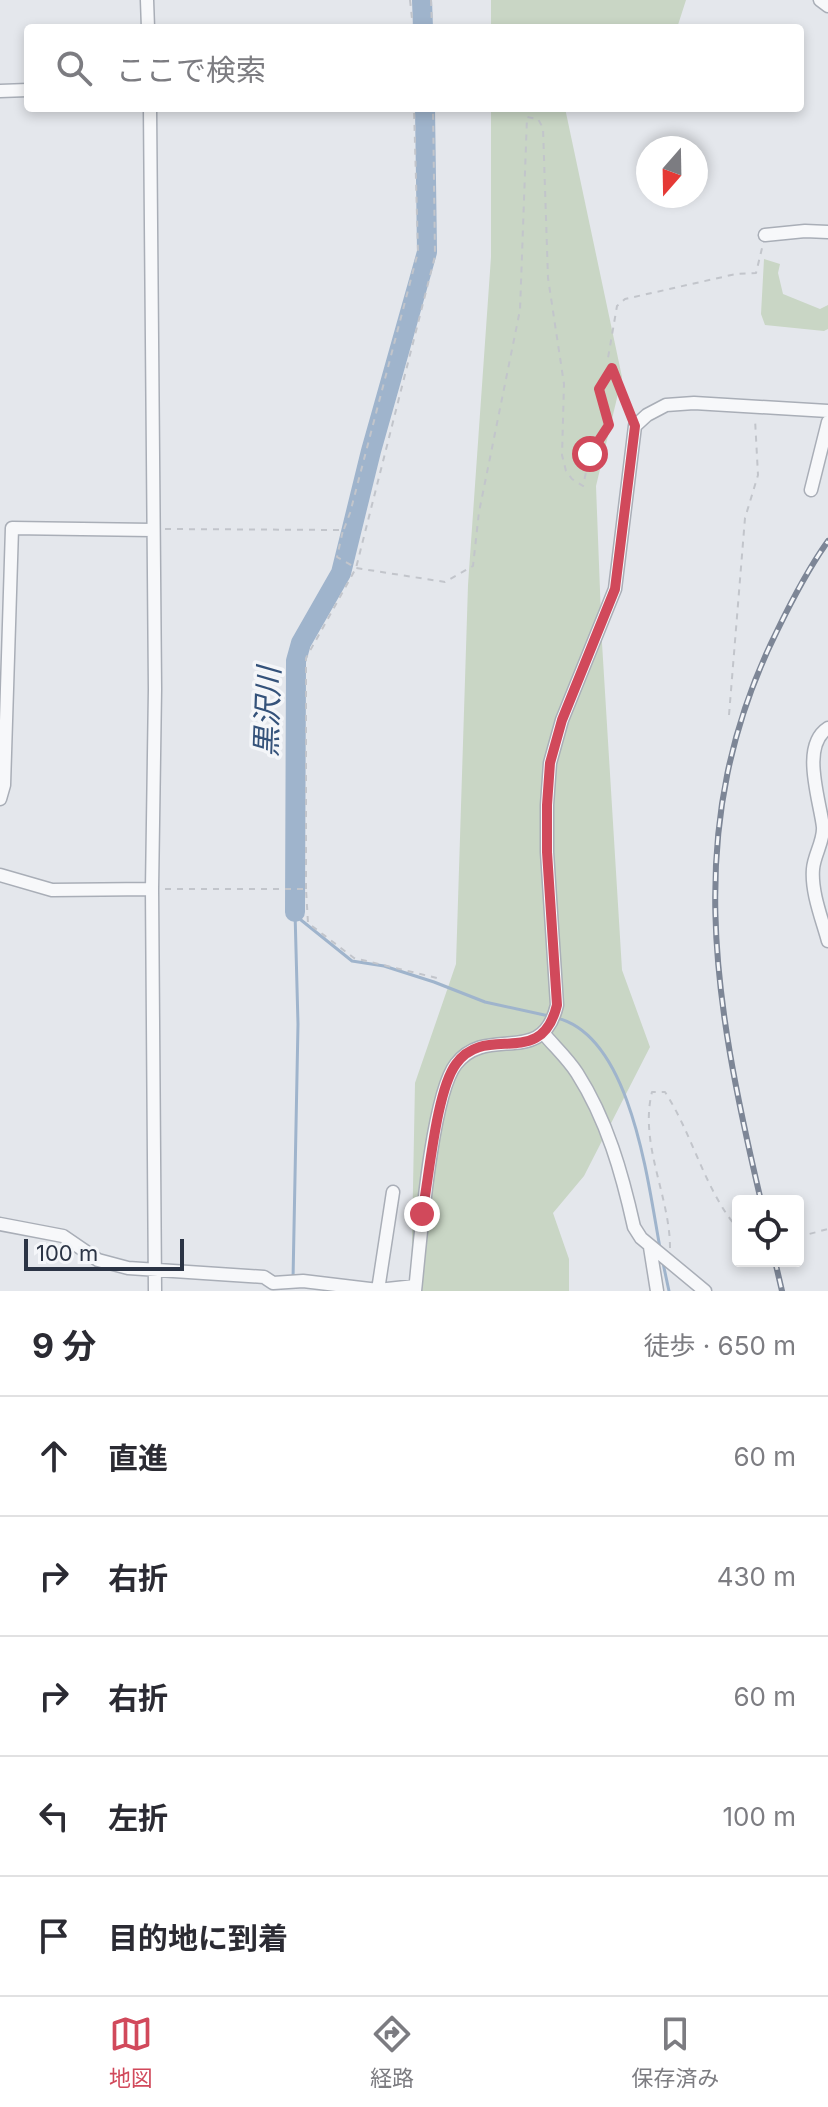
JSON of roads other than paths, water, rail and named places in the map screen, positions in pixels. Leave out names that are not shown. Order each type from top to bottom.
[{"type":"street","points":[[147,0],[148,24]]},
{"type":"street","points":[[820,0],[828,6]]},
{"type":"street","points":[[0,91],[24,90]]},
{"type":"street","points":[[150,112],[155,689],[152,889],[155,1291]]},
{"type":"street","points":[[765,235],[828,232]]},
{"type":"street","points":[[0,1224],[63,1236],[110,1265],[264,1277],[273,1283],[288,1286],[415,1289],[422,1214],[439,1113],[455,1065],[472,1050],[534,1040],[550,1026],[557,1005],[547,852],[550,763],[562,720],[615,589],[635,426],[666,405],[694,403],[828,411]]},
{"type":"street","points":[[811,490],[828,422]]},
{"type":"street","points":[[0,799],[4,785],[12,528],[152,530]]},
{"type":"street","points":[[828,728],[821,733],[814,749],[813,768],[824,831],[815,854],[812,878],[828,941]]},
{"type":"street","points":[[0,875],[52,890],[152,889]]},
{"type":"street","points":[[544,1034],[586,1089],[613,1147],[634,1227],[652,1248],[705,1291]]},
{"type":"street","points":[[378,1290],[393,1192]]},
{"type":"street","points":[[652,1248],[657,1291]]},
{"type":"waterway","name":"黒沢川","points":[[422,0],[423,24]]},
{"type":"waterway","name":"黒沢川","points":[[295,912],[296,661],[301,643],[341,573],[371,451],[427,252],[425,112]]},
{"type":"waterway","points":[[295,912],[352,961],[384,966],[485,1002],[549,1016]]},
{"type":"waterway","name":"黒沢川","points":[[293,1280],[298,1024],[295,912]]},
{"type":"waterway","points":[[557,1018],[582,1031],[603,1053],[619,1082],[642,1152],[660,1248]]},
{"type":"waterway","points":[[663,1263],[669,1291]]},
{"type":"railway","points":[[760,1195],[730,1054],[720,983],[715,913],[717,844],[727,774],[747,703],[777,631],[828,541]]},
{"type":"railway","points":[[776,1267],[782,1291]]}]
